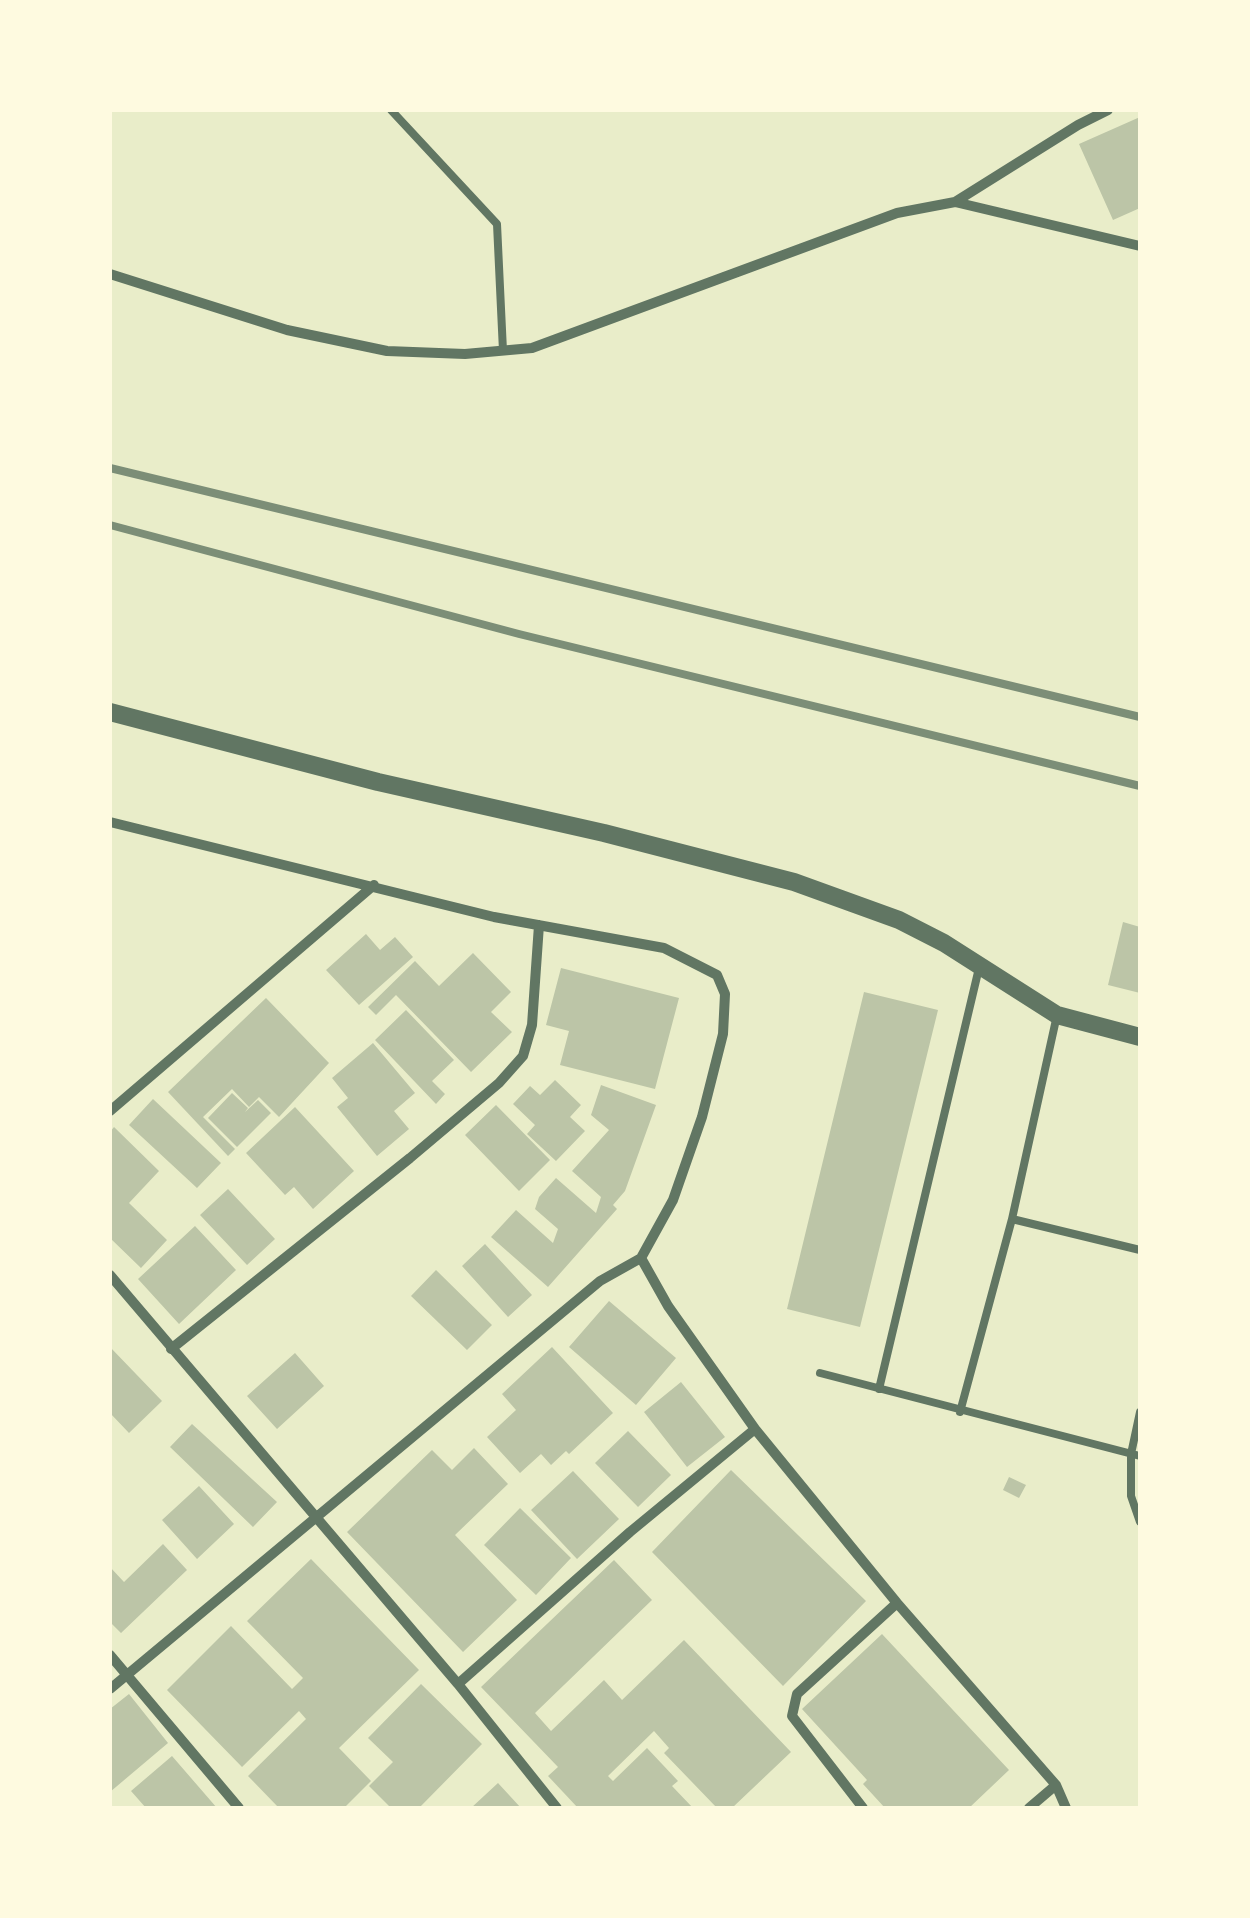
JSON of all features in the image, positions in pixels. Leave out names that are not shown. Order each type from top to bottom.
[{"type":"street","points":[[110,274],[287,330],[387,351],[465,354],[532,348],[897,214],[955,202],[1108,110]]},
{"type":"street","points":[[955,202],[1140,246]]},
{"type":"street","points":[[110,712],[378,782],[604,833],[794,882],[899,920],[980,964],[1057,1015],[1140,1037]]},
{"type":"street","points":[[110,822],[539,925],[664,948],[717,975],[725,994],[722,1034],[702,1118],[673,1200],[641,1258],[600,1282],[110,1689]]},
{"type":"street","points":[[110,1111],[374,885]]},
{"type":"street","points":[[171,1349],[410,1158],[499,1082],[522,1056],[532,1025],[539,925]]},
{"type":"street","points":[[641,1258],[668,1306],[755,1430],[1056,1785],[1066,1808]]},
{"type":"street","points":[[110,1274],[458,1684],[557,1808]]},
{"type":"street","points":[[458,1684],[630,1532],[755,1430]]},
{"type":"street","points":[[863,1808],[792,1716],[796,1694],[898,1603]]},
{"type":"street","points":[[110,1655],[239,1808]]},
{"type":"street","points":[[1029,1808],[1056,1785]]},
{"type":"lane","points":[[391,110],[497,224],[503,351]]},
{"type":"lane","points":[[878,1389],[980,964]]},
{"type":"lane","points":[[960,1412],[1012,1219],[1057,1015]]},
{"type":"lane","points":[[1012,1219],[1140,1250]]},
{"type":"lane","points":[[820,1372],[960,1412],[1136,1455]]},
{"type":"lane","points":[[1140,1412],[1131,1496],[1140,1522]]},
{"type":"building","points":[[1140,117],[1140,208],[1113,220],[1079,144]]},
{"type":"building","points":[[1123,922],[1140,927],[1140,993],[1108,985]]},
{"type":"building","points":[[366,934],[380,950],[395,937],[413,957],[359,1005],[326,970]]},
{"type":"building","points":[[473,953],[511,992],[491,1012],[512,1032],[471,1072],[396,995],[376,1015],[368,1007],[415,961],[439,986]]},
{"type":"building","points":[[561,968],[679,998],[655,1089],[560,1065],[569,1031],[546,1025]]},
{"type":"building","points":[[864,992],[938,1010],[860,1327],[787,1309]]},
{"type":"building","points":[[266,998],[329,1063],[279,1117],[259,1097],[249,1107],[232,1089],[203,1117],[235,1149],[228,1156],[168,1092]]},
{"type":"building","points":[[406,1010],[454,1060],[432,1081],[445,1094],[436,1104],[375,1040]]},
{"type":"building","points":[[373,1043],[415,1093],[394,1111],[409,1129],[377,1156],[337,1107],[348,1098],[332,1078]]},
{"type":"building","points":[[555,1080],[581,1105],[570,1117],[585,1131],[556,1161],[527,1134],[535,1125],[513,1104],[530,1086],[540,1095]]},
{"type":"building","points":[[601,1085],[656,1105],[625,1191],[613,1205],[617,1209],[548,1287],[491,1237],[516,1210],[553,1243],[558,1229],[535,1209],[539,1197],[556,1178],[596,1213],[601,1197],[572,1171],[609,1130],[591,1115]]},
{"type":"building","points":[[232,1093],[248,1108],[245,1112],[258,1100],[271,1113],[237,1147],[208,1118]]},
{"type":"building","points":[[153,1099],[221,1163],[197,1188],[129,1125]]},
{"type":"building","points":[[496,1105],[550,1160],[519,1191],[465,1135]]},
{"type":"building","points":[[295,1107],[354,1171],[313,1209],[294,1187],[285,1195],[246,1153]]},
{"type":"building","points":[[114,1127],[159,1171],[129,1203],[167,1240],[141,1268],[110,1238],[110,1132]]},
{"type":"building","points":[[228,1189],[275,1239],[247,1265],[200,1215]]},
{"type":"building","points":[[195,1226],[236,1270],[179,1324],[138,1279]]},
{"type":"building","points":[[485,1244],[532,1295],[508,1317],[462,1266]]},
{"type":"building","points":[[436,1270],[492,1325],[467,1350],[411,1296]]},
{"type":"building","points":[[609,1301],[676,1358],[636,1405],[569,1347]]},
{"type":"building","points":[[110,1347],[162,1401],[129,1433],[110,1413]]},
{"type":"building","points":[[552,1347],[613,1413],[569,1454],[566,1451],[551,1465],[541,1454],[520,1473],[487,1437],[516,1410],[502,1394]]},
{"type":"building","points":[[295,1353],[324,1386],[277,1429],[247,1396]]},
{"type":"building","points":[[681,1382],[725,1437],[687,1467],[644,1412]]},
{"type":"building","points":[[192,1424],[277,1502],[253,1527],[170,1447]]},
{"type":"building","points":[[628,1431],[671,1475],[638,1507],[595,1463]]},
{"type":"building","points":[[474,1448],[508,1484],[455,1535],[517,1600],[463,1652],[347,1532],[432,1450],[452,1470]]},
{"type":"building","points":[[731,1470],[866,1601],[783,1686],[652,1552]]},
{"type":"building","points":[[573,1471],[619,1519],[577,1559],[531,1510]]},
{"type":"building","points":[[1009,1477],[1026,1485],[1019,1498],[1003,1490]]},
{"type":"building","points":[[199,1486],[234,1524],[197,1559],[162,1520]]},
{"type":"building","points":[[520,1508],[571,1558],[536,1595],[484,1545]]},
{"type":"building","points":[[163,1544],[187,1570],[121,1633],[110,1622],[110,1567],[124,1582]]},
{"type":"building","points":[[311,1559],[419,1670],[339,1748],[371,1781],[344,1808],[279,1808],[248,1776],[306,1719],[299,1711],[242,1767],[167,1690],[231,1626],[292,1689],[303,1678],[247,1621]]},
{"type":"building","points":[[614,1560],[652,1600],[535,1713],[551,1731],[604,1680],[622,1700],[684,1640],[791,1752],[732,1808],[717,1808],[664,1753],[669,1748],[654,1731],[608,1776],[613,1781],[647,1748],[678,1781],[672,1786],[693,1808],[578,1808],[548,1776],[558,1767],[481,1687]]},
{"type":"building","points":[[882,1634],[1009,1770],[969,1808],[885,1808],[863,1784],[867,1780],[802,1709]]},
{"type":"building","points":[[421,1684],[482,1744],[419,1808],[391,1808],[369,1786],[393,1762],[368,1738]]},
{"type":"building","points":[[129,1694],[168,1743],[110,1792],[110,1709]]},
{"type":"building","points":[[172,1756],[217,1808],[146,1808],[131,1791]]},
{"type":"building","points":[[498,1783],[521,1808],[471,1808]]},
{"type":"railway","points":[[110,468],[1140,717]]},
{"type":"railway","points":[[110,525],[519,634],[1140,786]]}]
